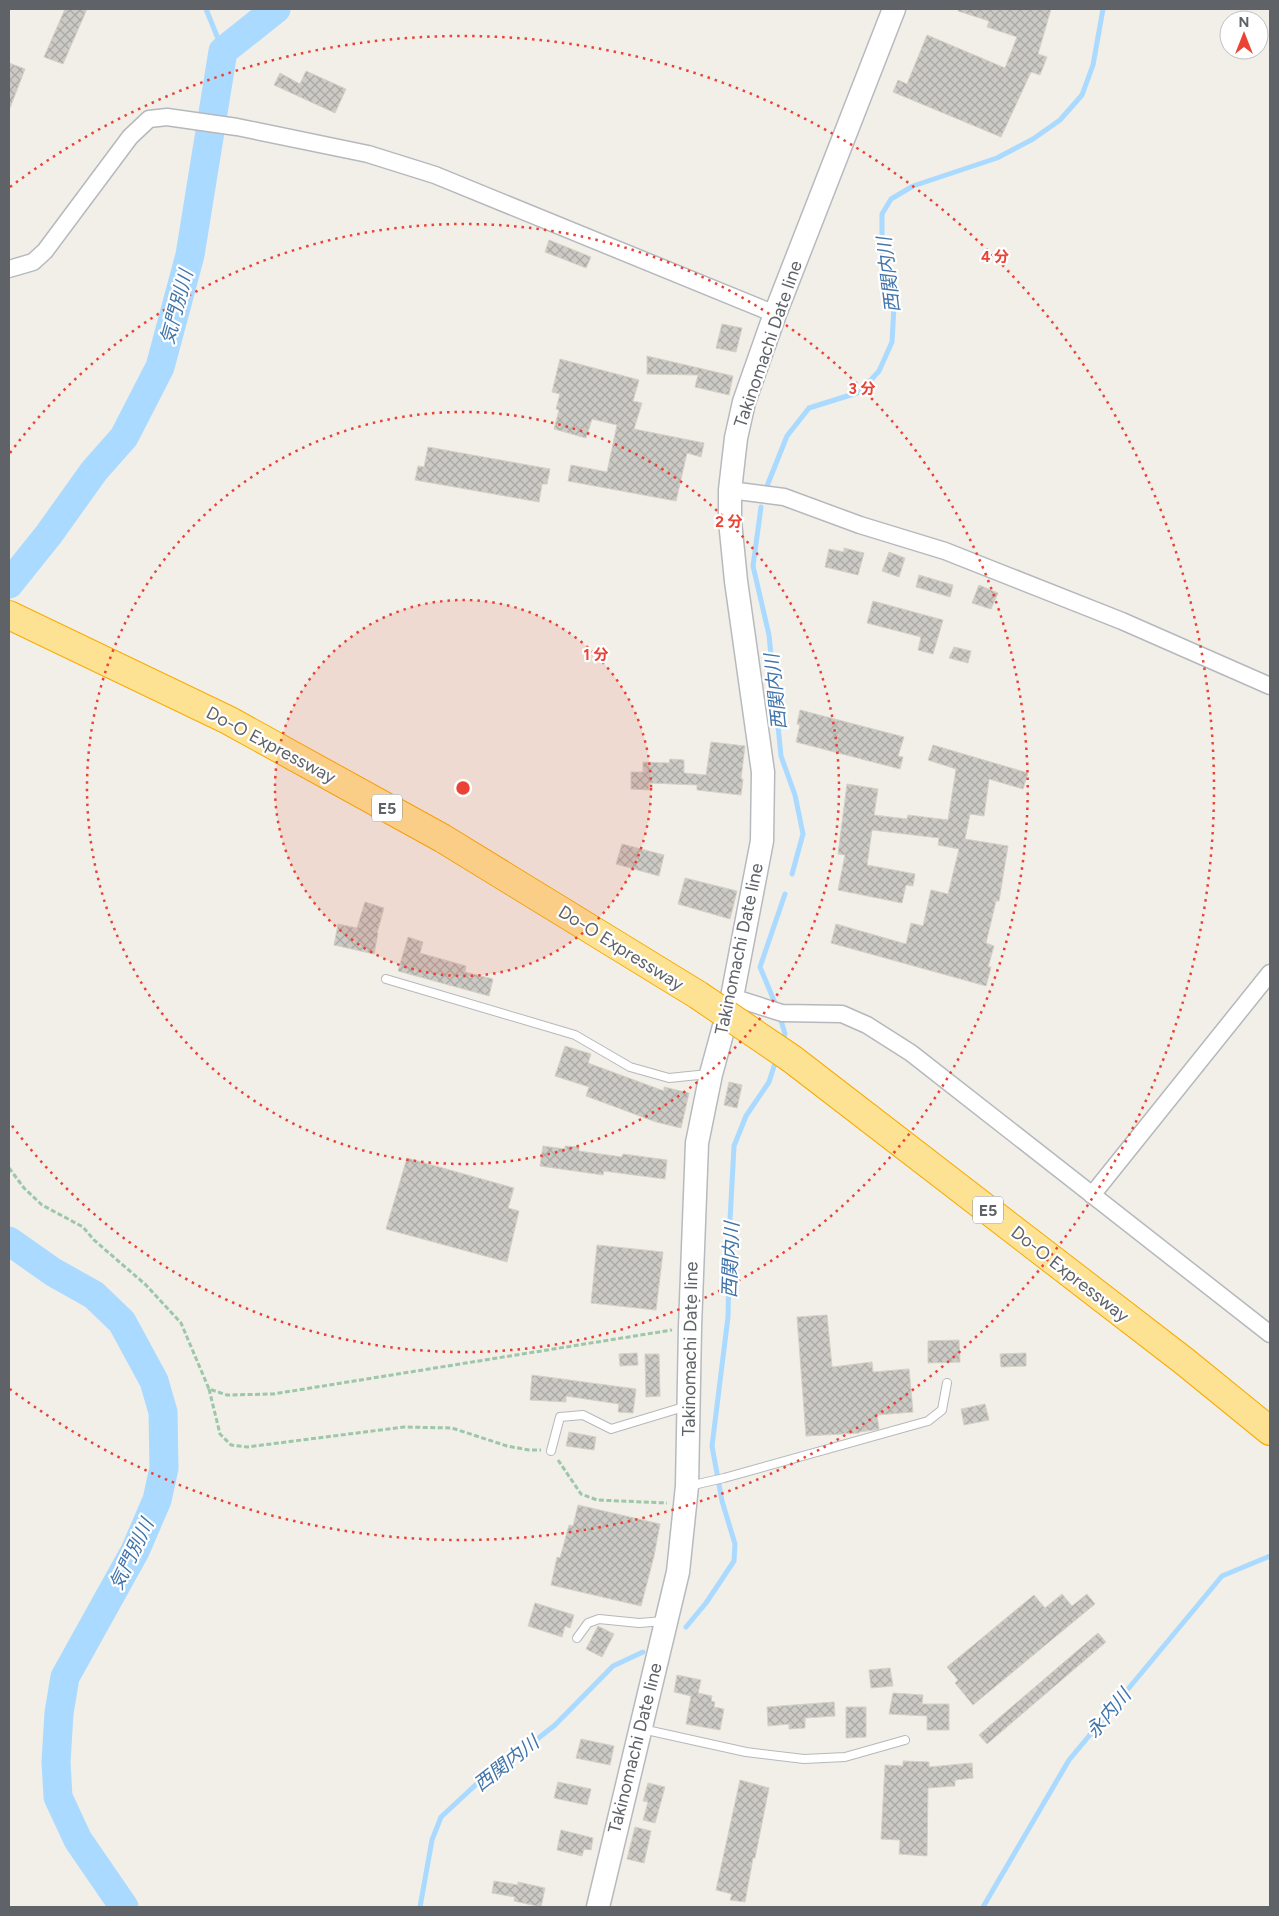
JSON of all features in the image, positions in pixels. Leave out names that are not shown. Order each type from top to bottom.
[{"type":"highway","name":"Do-O Expressway","points":[[9,615],[228,720],[442,838],[698,995],[792,1059],[1184,1361],[1270,1431]]},
{"type":"highway","name":"Do-O Expressway","points":[[1184,1361],[1270,1450]]},
{"type":"main road","name":"Takinomachi Date line","points":[[598,1907],[678,1572],[686,1495],[697,1143],[711,1074],[732,998],[762,840],[763,772],[736,581],[730,521],[730,490],[736,438],[744,402],[775,314],[894,9]]},
{"type":"street","points":[[9,269],[33,262],[45,252],[130,136],[149,119],[167,117],[236,127],[368,154],[435,176],[775,314]]},
{"type":"street","points":[[730,490],[784,497],[860,525],[945,551],[1122,621],[1270,686]]},
{"type":"street","points":[[1092,1195],[1270,973]]},
{"type":"street","points":[[732,998],[775,1011],[842,1014],[867,1025],[911,1052],[1270,1334]]},
{"type":"lane","points":[[386,979],[575,1034],[630,1067],[669,1078],[711,1074]]},
{"type":"lane","points":[[686,1495],[713,1481],[928,1421],[942,1410],[947,1383]]},
{"type":"lane","points":[[550,1450],[560,1417],[583,1415],[611,1429],[689,1405]]},
{"type":"lane","points":[[577,1638],[588,1623],[599,1619],[639,1623],[666,1621]]},
{"type":"lane","points":[[640,1728],[746,1752],[804,1759],[845,1757],[905,1740]]},
{"type":"path","points":[[9,1168],[24,1188],[42,1205],[82,1227],[94,1240],[146,1285],[181,1323],[209,1389],[220,1434],[231,1445],[247,1447],[404,1427],[452,1428],[507,1446],[529,1450],[550,1450],[581,1494],[597,1500],[686,1495]]},
{"type":"path","points":[[209,1389],[227,1395],[273,1394],[690,1327]]},
{"type":"building","points":[[65,9],[87,9],[63,64],[44,57]]},
{"type":"building","points":[[959,9],[1051,9],[1038,54],[1047,57],[1040,75],[1031,72],[1001,137],[893,92],[898,80],[907,84],[927,35],[1005,68],[1017,37],[987,27],[989,21],[958,11]]},
{"type":"building","points":[[9,63],[25,69],[10,108],[9,107]]},
{"type":"building","points":[[306,71],[346,89],[335,113],[274,85],[280,73],[300,84]]},
{"type":"building","points":[[549,240],[591,257],[586,268],[545,252]]},
{"type":"building","points":[[722,324],[742,328],[736,352],[716,348]]},
{"type":"building","points":[[647,356],[733,376],[729,395],[695,387],[698,375],[647,374]]},
{"type":"building","points":[[560,359],[639,380],[633,401],[642,403],[634,429],[704,443],[701,457],[687,453],[676,501],[568,481],[571,465],[607,472],[617,425],[592,419],[586,438],[554,429],[559,410],[556,409],[560,394],[552,392]]},
{"type":"building","points":[[428,447],[550,469],[547,484],[542,484],[539,502],[415,480],[418,466],[424,467]]},
{"type":"building","points":[[844,548],[864,553],[858,575],[825,567],[829,549],[844,552]]},
{"type":"building","points":[[889,552],[905,558],[899,577],[882,571]]},
{"type":"building","points":[[919,575],[953,585],[950,597],[916,587]]},
{"type":"building","points":[[979,585],[998,593],[991,609],[972,603]]},
{"type":"building","points":[[873,601],[943,620],[933,654],[918,650],[921,637],[867,623]]},
{"type":"building","points":[[954,647],[971,651],[968,663],[949,658]]},
{"type":"building","points":[[800,710],[904,737],[898,756],[903,757],[900,769],[796,742],[800,725],[797,724]]},
{"type":"building","points":[[711,742],[745,746],[741,795],[697,790],[697,785],[649,783],[649,790],[631,789],[631,772],[643,772],[643,762],[669,763],[670,759],[684,760],[684,773],[706,775]]},
{"type":"building","points":[[933,745],[1028,773],[1023,789],[989,779],[984,816],[970,814],[965,839],[1008,846],[999,901],[996,901],[986,943],[994,946],[988,967],[991,967],[986,986],[831,943],[836,924],[906,944],[911,923],[923,926],[931,890],[948,894],[959,849],[938,845],[939,838],[872,830],[867,865],[915,874],[913,886],[906,885],[902,903],[838,890],[845,855],[838,854],[847,784],[878,789],[874,815],[907,819],[908,815],[948,820],[956,769],[928,760]]},
{"type":"building","points":[[622,844],[664,855],[659,876],[616,864]]},
{"type":"building","points":[[685,878],[737,891],[730,919],[678,904]]},
{"type":"building","points":[[365,902],[384,908],[377,933],[374,954],[334,945],[338,924],[357,928]]},
{"type":"building","points":[[408,937],[423,942],[420,953],[466,966],[465,972],[493,979],[489,996],[398,971]]},
{"type":"building","points":[[565,1046],[591,1054],[588,1063],[664,1091],[664,1087],[689,1093],[681,1128],[656,1122],[586,1096],[589,1087],[555,1076]]},
{"type":"building","points":[[729,1082],[742,1085],[737,1108],[724,1105]]},
{"type":"building","points":[[543,1146],[565,1149],[565,1146],[579,1147],[579,1151],[622,1157],[623,1154],[667,1160],[665,1179],[604,1171],[603,1175],[540,1166]]},
{"type":"building","points":[[407,1158],[514,1188],[508,1208],[519,1211],[507,1262],[386,1229]]},
{"type":"building","points":[[597,1245],[663,1252],[656,1310],[591,1303]]},
{"type":"building","points":[[827,1315],[832,1367],[872,1362],[873,1372],[909,1369],[913,1412],[877,1415],[879,1429],[859,1433],[806,1436],[797,1317]]},
{"type":"building","points":[[959,1340],[960,1362],[928,1363],[928,1341]]},
{"type":"building","points":[[637,1353],[638,1365],[620,1366],[619,1354]]},
{"type":"building","points":[[1026,1353],[1026,1366],[1001,1367],[1000,1354]]},
{"type":"building","points":[[645,1354],[659,1354],[660,1396],[646,1397]]},
{"type":"building","points":[[532,1375],[636,1389],[633,1413],[618,1412],[619,1404],[566,1396],[566,1402],[530,1400]]},
{"type":"building","points":[[985,1404],[989,1420],[964,1425],[961,1409]]},
{"type":"building","points":[[569,1432],[596,1437],[594,1450],[566,1446]]},
{"type":"building","points":[[578,1505],[660,1524],[641,1606],[551,1585],[557,1557],[560,1558],[569,1525],[573,1526]]},
{"type":"building","points":[[1062,1594],[1072,1606],[1087,1594],[1095,1604],[973,1705],[955,1683],[958,1680],[947,1667],[1034,1595],[1045,1608]]},
{"type":"building","points":[[535,1603],[574,1615],[570,1628],[565,1626],[562,1637],[528,1626]]},
{"type":"building","points":[[598,1626],[614,1634],[602,1657],[586,1649]]},
{"type":"building","points":[[1098,1633],[1106,1642],[987,1744],[979,1735]]},
{"type":"building","points":[[890,1668],[893,1686],[871,1688],[869,1670]]},
{"type":"building","points":[[677,1675],[701,1680],[698,1693],[712,1696],[711,1701],[715,1702],[714,1707],[724,1709],[720,1730],[686,1724],[691,1696],[674,1692]]},
{"type":"building","points":[[893,1693],[923,1695],[922,1704],[949,1704],[949,1730],[927,1730],[927,1716],[889,1714]]},
{"type":"building","points":[[834,1702],[835,1716],[805,1718],[805,1728],[789,1729],[789,1724],[768,1726],[767,1707]]},
{"type":"building","points":[[846,1707],[866,1707],[866,1737],[846,1738]]},
{"type":"building","points":[[581,1739],[614,1746],[610,1765],[576,1758]]},
{"type":"building","points":[[903,1761],[929,1762],[929,1767],[972,1763],[973,1778],[955,1780],[955,1786],[928,1788],[927,1856],[899,1854],[900,1840],[881,1839],[885,1765],[903,1766]]},
{"type":"building","points":[[740,1780],[769,1788],[745,1902],[730,1900],[732,1894],[716,1890]]},
{"type":"building","points":[[558,1782],[591,1789],[587,1805],[554,1798]]},
{"type":"building","points":[[648,1783],[665,1787],[655,1823],[643,1820],[648,1802],[643,1801]]},
{"type":"building","points":[[635,1827],[651,1831],[644,1863],[627,1859]]},
{"type":"building","points":[[561,1830],[593,1838],[591,1850],[584,1849],[582,1856],[557,1850]]},
{"type":"building","points":[[494,1881],[518,1885],[518,1882],[545,1888],[541,1907],[514,1901],[515,1897],[492,1893]]},
{"type":"waterway","points":[[206,9],[223,51]]},
{"type":"waterway","name":"気門別川","points":[[9,584],[49,534],[94,471],[124,437],[160,367],[190,255],[223,51],[276,9]]},
{"type":"waterway","name":"西関内川","points":[[767,486],[787,436],[809,408],[860,392],[879,371],[892,342],[894,306],[882,258],[882,214],[891,199],[913,186],[997,158],[1033,139],[1060,120],[1082,95],[1093,65],[1103,9]]},
{"type":"waterway","name":"西関内川","points":[[761,507],[753,566],[769,635],[781,756],[795,795],[803,834],[792,874]]},
{"type":"waterway","name":"西関内川","points":[[777,1008],[760,967],[785,894]]},
{"type":"waterway","name":"西関内川","points":[[780,1017],[785,1034],[782,1042]]},
{"type":"waterway","name":"西関内川","points":[[686,1627],[706,1603],[734,1561],[735,1544],[722,1501],[712,1446],[728,1317],[734,1146],[746,1116],[769,1082],[776,1060]]},
{"type":"waterway","name":"気門別川","points":[[9,1241],[53,1272],[94,1295],[122,1322],[154,1381],[163,1412],[164,1468],[157,1500],[135,1551],[65,1677],[59,1713],[56,1762],[58,1797],[78,1840],[124,1907]]},
{"type":"waterway","name":"永内川","points":[[983,1907],[1069,1760],[1222,1576],[1270,1556]]},
{"type":"waterway","name":"西関内川","points":[[420,1907],[432,1840],[441,1817],[482,1779],[512,1759],[555,1725],[613,1666],[643,1652]]}]
